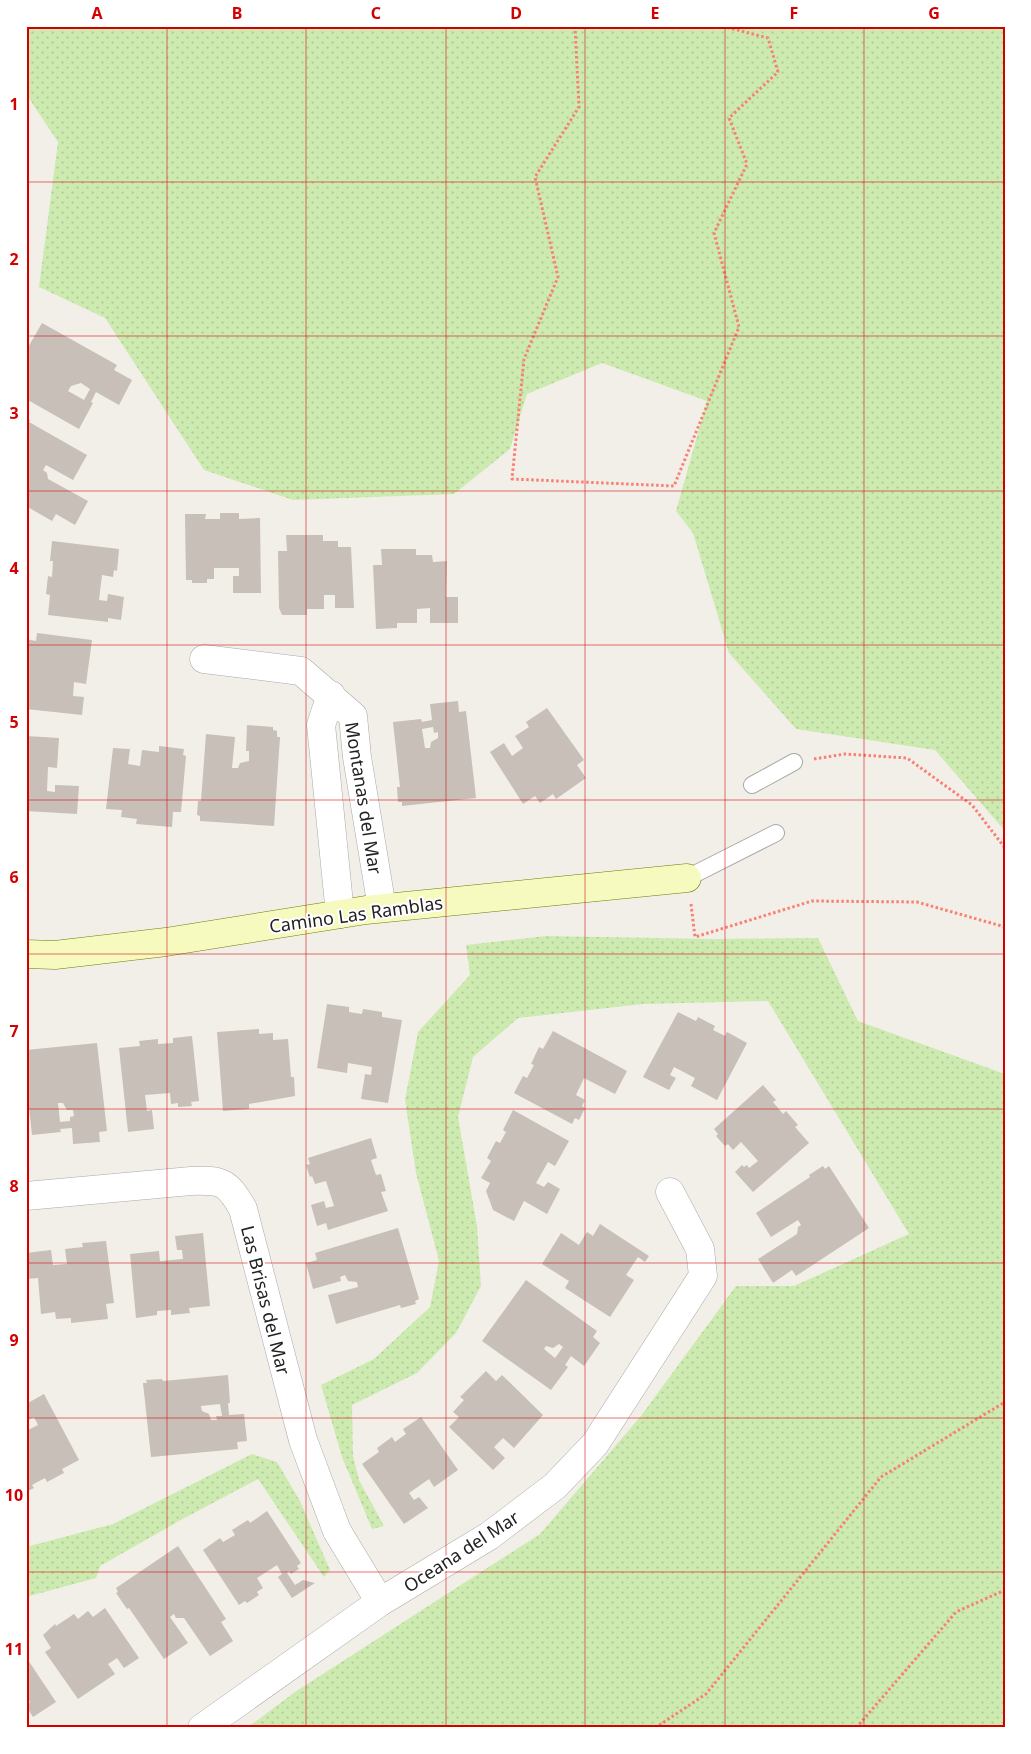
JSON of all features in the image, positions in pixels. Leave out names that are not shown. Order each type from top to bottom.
[{"type":"street","name":"Montanas del Mar","points":[[204,659],[301,671],[353,716],[357,757],[382,908]]},
{"type":"street","name":"Montanas del Mar","points":[[331,695],[321,725],[340,914]]},
{"type":"street","points":[[326,760],[357,757]]},
{"type":"street","name":"Camino Las Ramblas","points":[[26,954],[54,955],[166,942],[382,908],[687,878]]},
{"type":"street","name":"Las Brisas del Mar","points":[[26,1196],[216,1180],[232,1190],[243,1209],[303,1440],[337,1531],[380,1602]]},
{"type":"street","name":"Oceana del Mar","points":[[202,1728],[380,1602],[489,1536],[555,1486],[595,1444],[703,1276],[700,1249],[670,1192]]},
{"type":"lane","points":[[752,785],[794,762]]},
{"type":"lane","points":[[687,878],[776,833]]},
{"type":"path","points":[[575,26],[579,107],[535,177],[558,277],[524,359],[512,479],[674,486],[739,327],[714,233],[747,164],[729,118],[778,72],[768,38],[722,26]]},
{"type":"path","points":[[794,762],[845,754],[907,758],[972,805],[1005,848]]},
{"type":"path","points":[[687,878],[695,937],[812,901],[917,902],[1005,927]]},
{"type":"path","points":[[655,1728],[706,1694],[881,1477],[1005,1402]]},
{"type":"path","points":[[856,1728],[956,1612],[1005,1590]]},
{"type":"green space","points":[[26,26],[1005,26],[1005,831],[935,750],[796,729],[729,653],[693,533],[676,511],[707,401],[602,363],[527,394],[510,449],[454,494],[293,500],[204,470],[105,318],[39,287],[58,142],[26,94]]},
{"type":"green space","points":[[546,936],[711,939],[818,938],[858,1021],[1005,1074],[1005,1728],[247,1728],[295,1692],[540,1534],[641,1416],[736,1286],[794,1286],[909,1234],[768,1001],[643,1004],[518,1018],[473,1057],[458,1117],[477,1226],[481,1286],[456,1333],[417,1373],[352,1405],[353,1456],[359,1480],[384,1526],[372,1529],[342,1457],[321,1385],[374,1359],[430,1307],[439,1261],[416,1173],[405,1100],[418,1032],[470,975],[466,945]]},
{"type":"green space","points":[[252,1454],[277,1462],[300,1501],[330,1570],[324,1577],[258,1479],[100,1566],[96,1578],[26,1597],[26,1547],[113,1524]]},
{"type":"building","points":[[42,323],[117,365],[114,370],[132,380],[119,405],[96,392],[91,402],[93,403],[79,429],[26,399],[26,351]],"holes":[[[81,383],[90,389],[84,400],[68,391],[71,386]]]},
{"type":"building","points":[[26,418],[30,420],[29,422],[87,455],[73,480],[46,465],[43,470],[47,473],[48,479],[88,501],[75,525],[56,514],[52,521],[26,506]]},
{"type":"building","points":[[220,513],[239,513],[239,519],[260,518],[261,593],[233,593],[233,576],[239,576],[239,568],[214,568],[214,579],[207,579],[207,583],[192,583],[192,580],[186,580],[185,514],[206,514],[205,519],[220,519]]},
{"type":"building","points":[[286,535],[323,535],[323,541],[338,541],[338,547],[351,547],[354,608],[335,608],[335,595],[324,595],[324,609],[307,609],[307,615],[282,615],[279,608],[278,551],[287,551]]},
{"type":"building","points":[[52,541],[119,549],[117,571],[114,570],[113,577],[102,575],[99,600],[107,601],[108,594],[124,597],[121,620],[108,618],[108,622],[48,615],[50,595],[46,594],[48,576],[52,577],[53,561],[50,561]]},
{"type":"building","points":[[381,549],[416,549],[416,555],[432,555],[433,562],[447,561],[446,597],[458,597],[458,623],[430,623],[430,608],[417,609],[417,623],[397,623],[397,628],[376,629],[373,565],[382,565]]},
{"type":"building","points":[[37,633],[92,640],[86,684],[74,682],[73,696],[84,697],[82,715],[26,709],[26,639],[36,641]]},
{"type":"building","points":[[458,701],[459,712],[466,711],[476,798],[402,806],[402,802],[398,802],[397,787],[400,787],[393,722],[421,719],[422,722],[432,720],[430,704]],"holes":[[[433,727],[434,733],[438,732],[438,738],[431,742],[430,748],[425,748],[422,729]]]},
{"type":"building","points":[[547,708],[584,760],[577,765],[586,778],[556,799],[553,794],[540,803],[535,796],[523,804],[490,752],[504,743],[512,756],[523,748],[515,736],[529,727],[526,722]]},
{"type":"building","points":[[247,725],[273,727],[273,730],[277,731],[277,737],[280,737],[274,826],[200,821],[200,816],[197,815],[198,801],[201,801],[206,734],[235,737],[232,768],[238,768],[240,763],[249,761],[249,751],[246,751]]},
{"type":"building","points":[[26,736],[59,738],[57,768],[48,767],[47,791],[55,792],[55,785],[79,786],[77,814],[26,811]]},
{"type":"building","points":[[159,746],[184,749],[183,755],[186,756],[181,812],[173,812],[172,827],[136,824],[137,819],[121,817],[122,810],[106,809],[113,748],[130,749],[128,764],[140,766],[142,750],[159,752]]},
{"type":"building","points":[[327,1004],[349,1007],[349,1012],[362,1014],[363,1009],[382,1012],[382,1017],[402,1020],[388,1103],[361,1099],[365,1074],[371,1075],[372,1067],[348,1063],[347,1073],[317,1068]]},
{"type":"building","points":[[678,1012],[696,1021],[698,1017],[715,1026],[713,1030],[725,1036],[727,1032],[747,1043],[717,1100],[691,1086],[695,1078],[674,1067],[670,1075],[676,1078],[669,1090],[643,1077]]},
{"type":"building","points":[[259,1029],[259,1034],[273,1033],[273,1040],[288,1039],[291,1077],[294,1077],[295,1096],[249,1104],[249,1109],[223,1111],[217,1032]]},
{"type":"building","points":[[553,1031],[627,1071],[615,1094],[584,1078],[576,1095],[585,1100],[582,1106],[585,1108],[579,1120],[575,1118],[572,1124],[514,1093],[523,1076],[527,1078],[534,1065],[531,1064],[539,1047],[543,1049]]},
{"type":"building","points":[[192,1036],[199,1101],[191,1102],[192,1106],[178,1107],[178,1103],[171,1104],[170,1093],[145,1095],[147,1111],[152,1110],[154,1129],[128,1132],[119,1048],[140,1046],[139,1041],[158,1039],[158,1044],[173,1043],[173,1038]]},
{"type":"building","points":[[97,1043],[107,1131],[99,1132],[100,1142],[73,1144],[72,1128],[60,1129],[61,1132],[32,1135],[26,1080],[26,1050]],"holes":[[[58,1103],[63,1103],[67,1110],[73,1110],[74,1116],[70,1117],[70,1121],[60,1122]]]},
{"type":"building","points":[[763,1085],[776,1100],[773,1102],[783,1114],[786,1111],[798,1125],[795,1127],[809,1143],[753,1192],[735,1172],[742,1165],[744,1167],[747,1165],[749,1168],[758,1161],[741,1142],[733,1150],[728,1144],[725,1146],[716,1136],[718,1134],[714,1129]]},
{"type":"building","points":[[513,1110],[569,1141],[555,1166],[548,1162],[536,1183],[544,1187],[548,1182],[560,1189],[547,1214],[524,1201],[514,1221],[493,1210],[486,1191],[490,1183],[481,1178],[491,1161],[487,1158],[496,1141],[500,1143],[506,1132],[503,1130]]},
{"type":"building","points":[[371,1138],[377,1158],[371,1160],[376,1175],[381,1174],[386,1191],[381,1192],[388,1211],[328,1230],[326,1223],[317,1226],[311,1205],[324,1201],[326,1208],[334,1206],[326,1181],[315,1184],[312,1176],[310,1177],[306,1165],[310,1164],[308,1158]]},
{"type":"building","points":[[823,1166],[825,1169],[829,1166],[869,1228],[796,1276],[792,1270],[773,1283],[758,1259],[797,1234],[798,1227],[801,1225],[798,1220],[771,1237],[756,1213],[810,1177],[809,1175]]},
{"type":"building","points":[[600,1224],[649,1256],[645,1262],[638,1257],[626,1275],[634,1280],[610,1317],[565,1288],[569,1281],[542,1264],[561,1233],[579,1245],[587,1232],[593,1236]]},
{"type":"building","points":[[398,1228],[419,1299],[415,1301],[416,1304],[401,1308],[400,1305],[336,1324],[328,1295],[358,1287],[357,1282],[348,1281],[345,1275],[340,1277],[341,1281],[313,1289],[306,1263],[317,1260],[315,1253]]},
{"type":"building","points":[[203,1233],[210,1306],[189,1308],[190,1313],[171,1315],[171,1310],[157,1311],[157,1315],[136,1318],[130,1254],[159,1251],[160,1261],[183,1259],[182,1250],[177,1250],[175,1236]]},
{"type":"building","points":[[106,1241],[114,1303],[106,1304],[108,1319],[71,1323],[71,1318],[56,1319],[55,1312],[41,1314],[38,1278],[27,1279],[26,1253],[51,1250],[53,1265],[67,1264],[65,1249],[83,1247],[82,1243]]},
{"type":"building","points":[[526,1280],[597,1331],[593,1337],[600,1343],[584,1366],[571,1356],[565,1365],[568,1367],[551,1390],[482,1341]],"holes":[[[559,1344],[563,1347],[555,1358],[544,1349],[546,1346],[553,1348]]]},
{"type":"building","points":[[486,1371],[496,1381],[502,1375],[543,1415],[514,1448],[503,1438],[494,1447],[505,1458],[493,1470],[449,1427],[459,1417],[453,1412],[464,1400],[460,1397]]},
{"type":"building","points":[[228,1375],[229,1415],[244,1414],[247,1441],[237,1442],[238,1449],[151,1457],[143,1383],[147,1383],[146,1380],[162,1379],[163,1381]],"holes":[[[220,1404],[222,1416],[216,1416],[217,1420],[211,1420],[209,1414],[202,1411],[201,1406]]]},
{"type":"building","points":[[44,1394],[79,1460],[62,1469],[64,1473],[47,1482],[45,1478],[32,1485],[34,1488],[26,1492],[26,1431],[38,1425],[34,1417],[28,1420],[26,1404]]},
{"type":"building","points":[[421,1417],[458,1470],[434,1487],[429,1479],[409,1493],[414,1500],[419,1497],[428,1508],[404,1524],[362,1464],[379,1452],[377,1448],[392,1437],[395,1442],[406,1434],[403,1429]]},
{"type":"building","points":[[267,1511],[301,1563],[297,1566],[299,1569],[291,1574],[289,1571],[287,1573],[295,1585],[303,1580],[315,1583],[292,1598],[278,1577],[282,1574],[277,1565],[257,1578],[263,1588],[257,1592],[259,1595],[247,1603],[245,1601],[239,1605],[203,1550],[220,1538],[223,1542],[235,1535],[232,1530],[248,1520],[250,1523]]},
{"type":"building","points":[[178,1546],[226,1619],[221,1622],[233,1641],[210,1656],[184,1618],[176,1618],[174,1614],[170,1617],[188,1643],[164,1659],[129,1608],[127,1609],[116,1593],[118,1592],[116,1588]]},
{"type":"building","points":[[105,1608],[139,1658],[124,1668],[117,1658],[108,1664],[115,1674],[78,1699],[45,1652],[51,1648],[43,1635],[55,1624],[56,1626],[74,1614],[78,1619],[88,1611],[93,1617]]},
{"type":"building","points":[[26,1657],[56,1702],[33,1717],[26,1706],[30,1702],[26,1696]]}]
